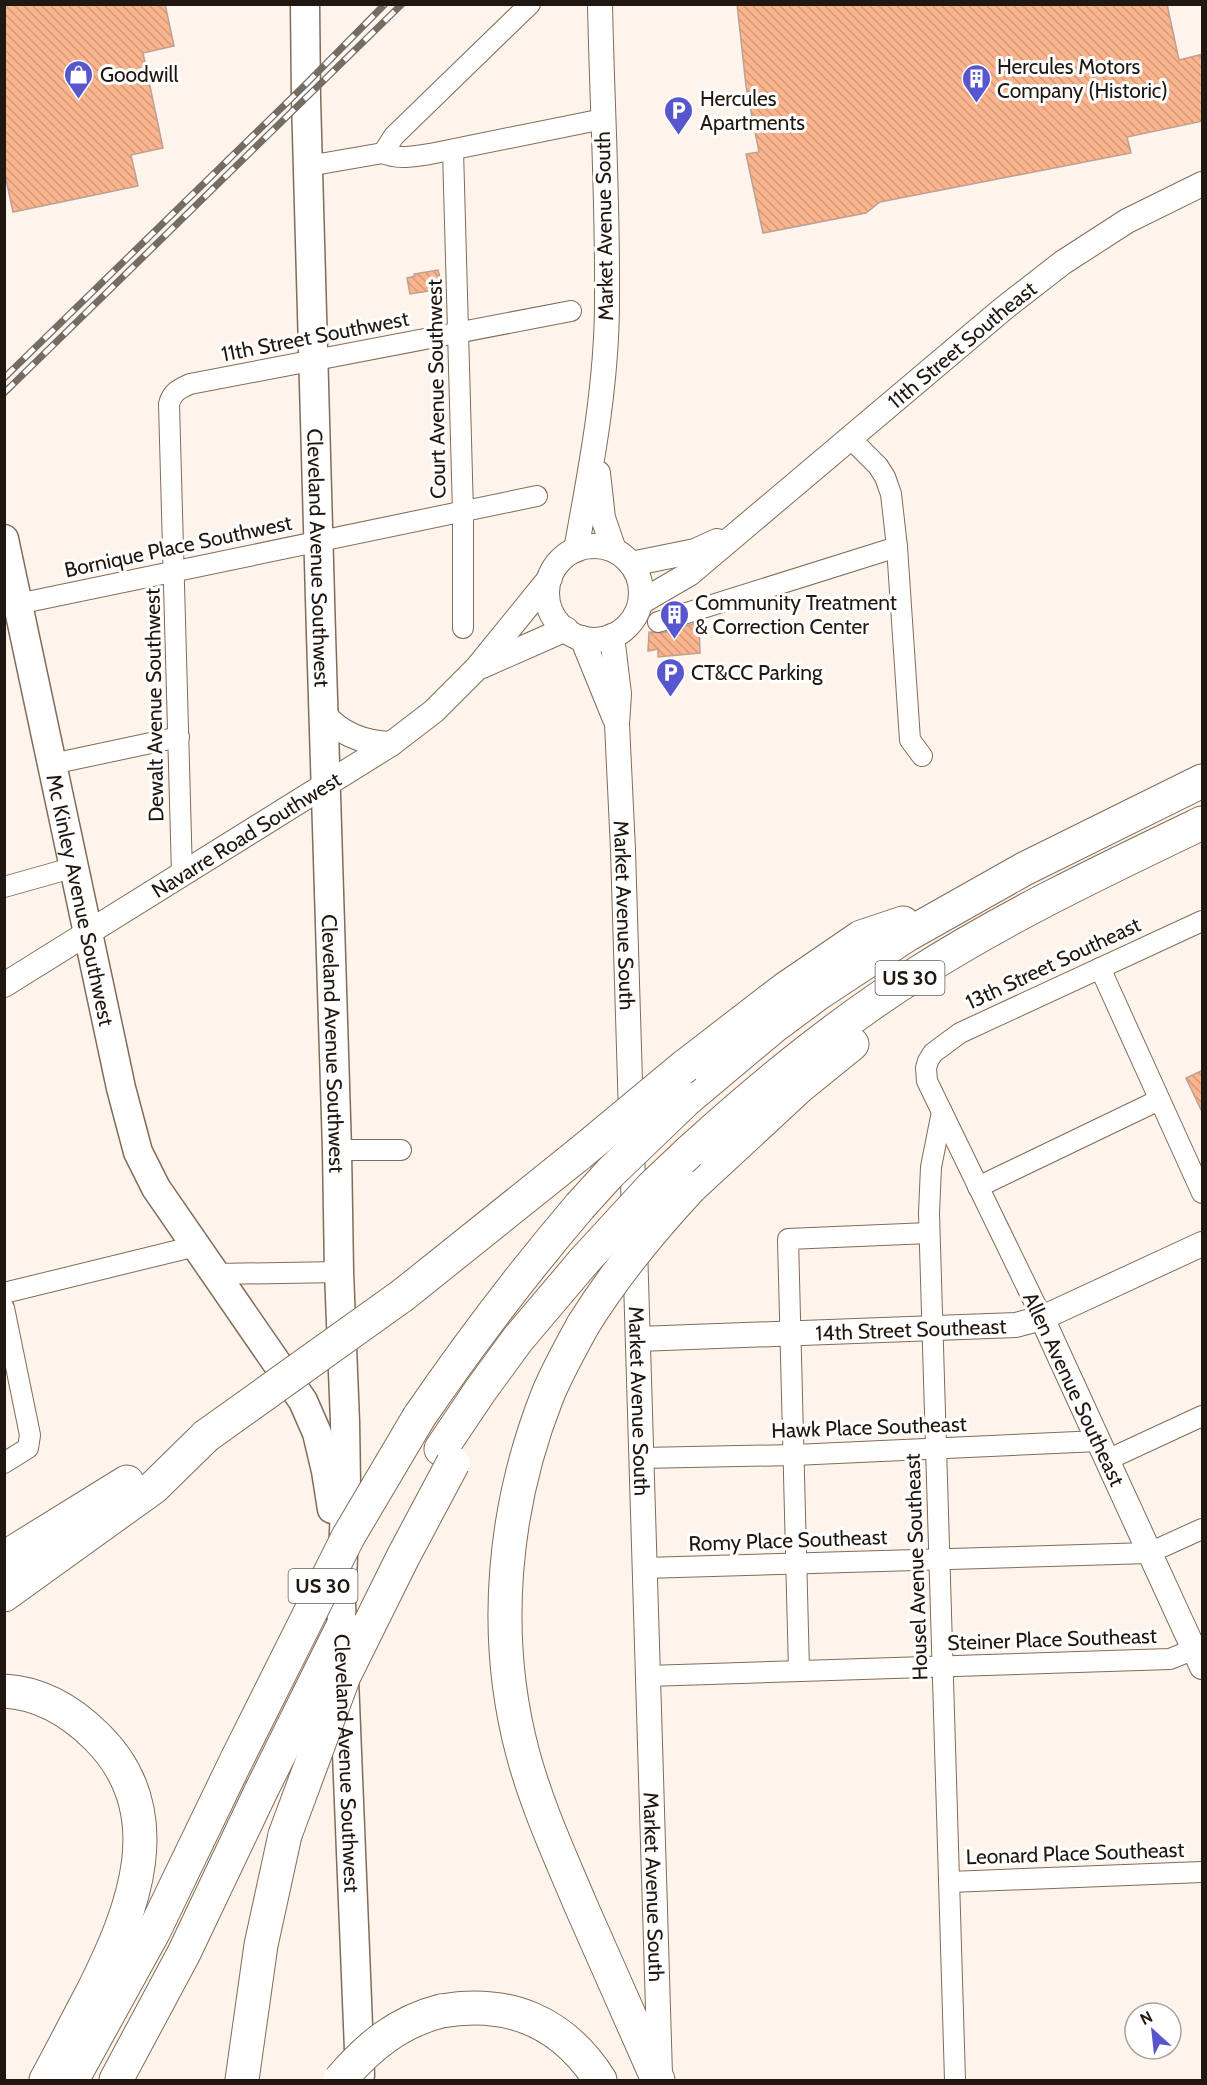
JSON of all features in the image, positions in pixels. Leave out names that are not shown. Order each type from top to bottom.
[{"type":"highway","points":[[1140,811],[1203,760]]},
{"type":"highway","name":"US 30","points":[[72,2080],[80,2043],[154,1931],[348,1537],[419,1417],[497,1308],[579,1206],[687,1099],[773,1027],[816,995],[907,935],[956,906],[1024,869],[1203,781]]},
{"type":"highway","name":"US 30","points":[[122,2070],[184,1953],[261,1791],[366,1582],[447,1456],[491,1401],[530,1345],[558,1292],[584,1261],[652,1187],[689,1152],[784,1069],[861,1011],[914,975],[1012,918],[1203,823]]},
{"type":"highway","points":[[659,2080],[622,2000],[532,1787],[522,1752],[511,1695],[505,1629],[507,1561],[523,1468],[549,1391],[583,1325],[626,1262],[690,1188],[799,1087],[898,1010],[956,972],[1061,913],[1157,845]]},
{"type":"highway","points":[[4,1558],[158,1462],[206,1436],[403,1294],[685,1066],[785,989],[861,937],[956,906]]},
{"type":"highway","points":[[4,1595],[153,1487],[206,1436]]},
{"type":"highway","points":[[242,2080],[261,1945],[285,1835],[344,1676],[403,1557],[447,1456]]},
{"type":"highway","points":[[4,1691],[32,1696],[51,1703],[86,1726],[103,1742],[117,1760],[127,1779],[138,1821],[139,1863],[131,1903],[80,2043],[46,2080]]},
{"type":"highway","points":[[340,2080],[384,2037],[410,2021],[458,2008],[494,2007],[528,2016],[557,2033],[571,2044],[593,2068],[600,2080]]},
{"type":"main road","name":"Cleveland Avenue Southwest","points":[[305,4],[313,360],[345,1422],[346,1484],[340,1604],[360,2080]]},
{"type":"main road","name":"Mc Kinley Avenue Southwest","points":[[4,539],[11,605],[52,764],[121,1088],[138,1152],[156,1188],[303,1401],[317,1433],[326,1471],[340,1604]]},
{"type":"street","points":[[383,153],[394,136],[530,4]]},
{"type":"street","name":"Market Avenue South","points":[[576,550],[595,446],[608,303],[600,4]]},
{"type":"street","points":[[308,166],[383,153],[402,158],[453,150],[603,119]]},
{"type":"street","name":"Court Avenue Southwest","points":[[453,150],[463,512],[463,628]]},
{"type":"street","name":"11th Street Southeast","points":[[640,602],[689,574],[1003,309],[1062,263],[1127,221],[1203,184]]},
{"type":"street","name":"11th Street Southwest","points":[[174,393],[190,384],[572,311]]},
{"type":"street","name":"Dewalt Avenue Southwest","points":[[174,393],[169,404],[182,874]]},
{"type":"street","points":[[850,438],[875,462],[887,481],[892,499],[910,740],[922,756]]},
{"type":"street","name":"Market Avenue South","points":[[595,446],[603,518],[622,557]]},
{"type":"street","name":"Bornique Place Southwest","points":[[11,605],[537,496]]},
{"type":"street","name":"11th Street Southeast","points":[[622,557],[695,551],[738,531]]},
{"type":"street","points":[[598,546],[622,557],[636,571],[641,586],[640,602],[635,616],[625,628],[612,636],[597,640],[574,634],[557,621],[550,608],[547,593],[550,578],[557,564],[568,554],[583,547],[598,546]]},
{"type":"street","points":[[658,622],[897,547]]},
{"type":"street","name":"Navarre Road Southwest","points":[[4,985],[390,744],[434,711],[477,668],[550,578]]},
{"type":"street","name":"Market Avenue South","points":[[574,634],[617,724]]},
{"type":"street","name":"Navarre Road Southwest","points":[[477,668],[574,634]]},
{"type":"street","name":"Market Avenue South","points":[[612,636],[619,694],[617,724],[623,850],[659,2080]]},
{"type":"street","points":[[324,714],[336,727],[352,736],[370,742],[390,744]]},
{"type":"street","points":[[52,764],[179,737]]},
{"type":"street","points":[[4,886],[75,867]]},
{"type":"street","name":"13th Street Southeast","points":[[942,1112],[927,1081],[926,1068],[929,1058],[941,1045],[960,1034],[1203,921]]},
{"type":"street","points":[[1100,968],[1203,1193]]},
{"type":"street","points":[[978,1187],[1159,1100]]},
{"type":"street","name":"Allen Avenue Southeast","points":[[942,1112],[1042,1318],[1149,1553],[1200,1654]]},
{"type":"street","name":"Housel Avenue Southeast","points":[[942,1112],[930,1173],[929,1233],[955,2080]]},
{"type":"street","points":[[337,1150],[401,1150]]},
{"type":"street","points":[[799,1671],[788,1239],[929,1233]]},
{"type":"street","name":"14th Street Southeast","points":[[638,1339],[1007,1326],[1026,1323],[1042,1318],[1203,1244]]},
{"type":"street","points":[[4,1293],[196,1246]]},
{"type":"street","points":[[216,1274],[339,1272]]},
{"type":"street","points":[[4,1308],[30,1435],[28,1448],[4,1463]]},
{"type":"street","name":"Hawk Place Southeast","points":[[641,1458],[794,1455],[937,1448],[1103,1451],[1203,1416]]},
{"type":"street","points":[[1149,1553],[1203,1529]]},
{"type":"street","name":"Romy Place Southeast","points":[[644,1568],[1149,1553]]},
{"type":"street","name":"Steiner Place Southeast","points":[[648,1676],[1170,1659],[1200,1654]]},
{"type":"street","name":"Leonard Place Southeast","points":[[950,1882],[1203,1872]]},
{"type":"building","name":"Goodwill","points":[[4,4],[165,4],[174,46],[143,53],[163,148],[131,155],[138,186],[13,212],[4,170]]},
{"type":"building","name":"Hercules Motors Company (Historic)","points":[[737,4],[1167,4],[1179,60],[1203,54],[1203,121],[1127,137],[1131,153],[880,202],[866,213],[763,233],[746,154],[759,152],[746,86]]},
{"type":"building","points":[[438,270],[443,289],[410,294],[407,278],[415,276],[414,274]]},
{"type":"building","name":"Community Treatment & Correction Center","points":[[699,622],[700,653],[658,657],[658,649],[648,651],[649,632],[662,633]]},
{"type":"building","points":[[1203,1070],[1203,1114],[1186,1078]]},
{"type":"railway","points":[[4,378],[385,4]]},
{"type":"railway","points":[[4,393],[402,4]]},
{"type":"place","name":"Goodwill","points":[[79,100]]},
{"type":"place","name":"Hercules Motors Company (Historic)","points":[[976,104]]},
{"type":"place","name":"Hercules Apartments","points":[[679,136]]},
{"type":"place","name":"Community Treatment & Correction Center","points":[[674,640]]},
{"type":"place","name":"CT&CC Parking","points":[[670,698]]}]
